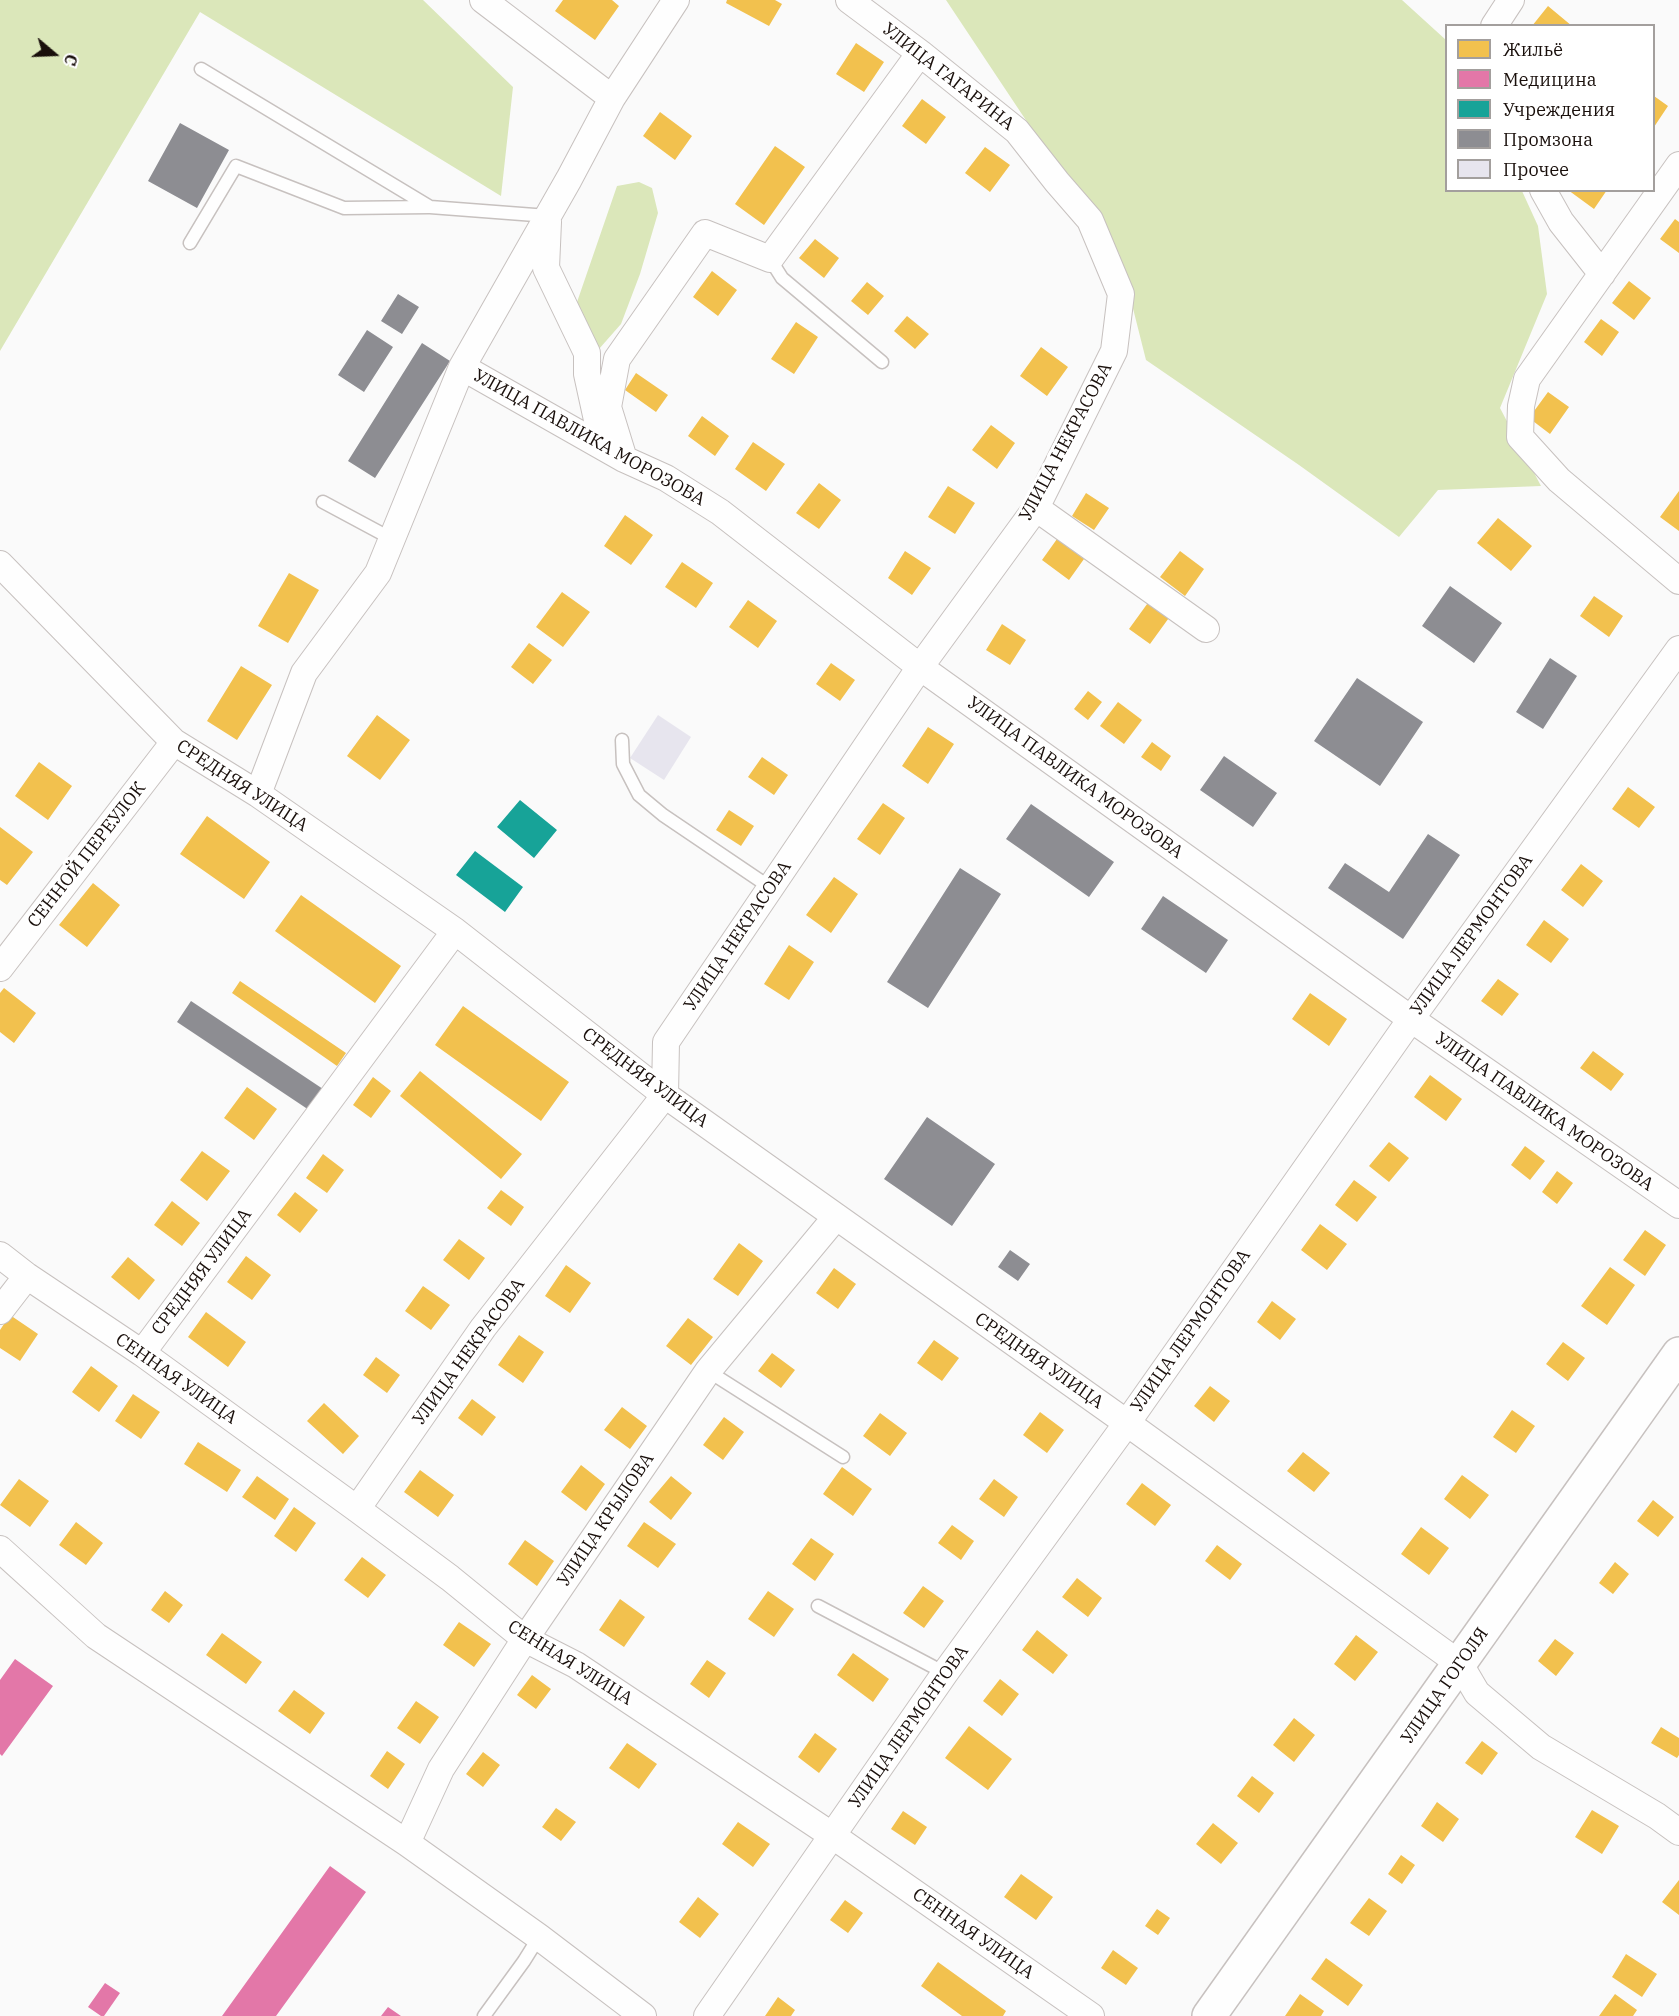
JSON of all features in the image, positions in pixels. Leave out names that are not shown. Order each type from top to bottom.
[{"type":"street","points":[[483,0],[612,98]]},
{"type":"street","points":[[258,794],[304,673],[378,573],[462,367],[612,98],[676,0]]},
{"type":"street","name":"УЛИЦА ГАГАРИНА","points":[[849,0],[921,53],[1017,130],[1090,220],[1121,294],[1114,351]]},
{"type":"street","points":[[1495,24],[1511,0]]},
{"type":"street","points":[[624,459],[608,407],[617,359],[705,233],[770,259],[921,53]]},
{"type":"street","points":[[1679,165],[1527,379],[1521,406],[1520,436],[1559,480],[1679,581]]},
{"type":"street","points":[[1544,192],[1560,222],[1602,274]]},
{"type":"street","points":[[548,216],[546,268],[587,353],[587,374],[597,428],[624,459]]},
{"type":"street","name":"УЛИЦА НЕКРАСОВА","points":[[357,1509],[483,1328],[665,1095],[666,1042],[920,667],[1036,508],[1114,351]]},
{"type":"street","name":"УЛИЦА ПАВЛИКА МОРОЗОВА","points":[[462,367],[624,459],[666,478],[720,512],[920,667],[1411,1019],[1679,1205]]},
{"type":"street","points":[[1036,508],[1206,629]]},
{"type":"street","name":"СРЕДНЯЯ УЛИЦА","points":[[0,564],[174,742],[258,794],[455,931],[665,1095],[1127,1423],[1460,1664],[1477,1693],[1541,1747],[1657,1816],[1679,1832]]},
{"type":"street","name":"УЛИЦА ЛЕРМОНТОВА","points":[[707,2016],[945,1673],[1127,1423],[1411,1019],[1679,649]]},
{"type":"street","name":"СЕННОЙ ПЕРЕУЛОК","points":[[0,968],[174,742]]},
{"type":"street","name":"СРЕДНЯЯ УЛИЦА","points":[[142,1353],[455,931]]},
{"type":"street","name":"УЛИЦА КРЫЛОВА","points":[[407,1843],[441,1769],[525,1639],[708,1371],[836,1217]]},
{"type":"street","name":"СЕННАЯ УЛИЦА","points":[[0,1255],[27,1276],[142,1353],[357,1509],[450,1578],[525,1639],[576,1665],[833,1836],[1091,2016]]},
{"type":"street","points":[[0,1311],[27,1276]]},
{"type":"street","name":"УЛИЦА ГОГОЛЯ","points":[[1209,2016],[1679,1354]]},
{"type":"street","points":[[0,1549],[96,1636],[407,1843],[539,1937],[643,2016]]},
{"type":"lane","points":[[201,69],[430,207]]},
{"type":"lane","points":[[190,243],[236,166],[344,208],[430,207],[548,216]]},
{"type":"lane","points":[[770,259],[782,278],[882,362]]},
{"type":"lane","points":[[323,502],[392,539]]},
{"type":"lane","points":[[622,740],[623,764],[639,795],[663,815],[771,888]]},
{"type":"lane","points":[[708,1371],[843,1457]]},
{"type":"lane","points":[[818,1606],[945,1673]]},
{"type":"lane","points":[[484,2016],[539,1937]]},
{"type":"green space","points":[[0,0],[423,0],[513,87],[501,196],[200,12],[0,351]]},
{"type":"green space","points":[[946,0],[1402,0],[1445,39],[1445,192],[1522,192],[1538,226],[1547,294],[1500,408],[1541,486],[1438,490],[1399,537],[1146,360],[1119,253],[1065,179]]},
{"type":"green space","points":[[639,182],[652,188],[658,213],[640,274],[621,324],[599,349],[585,334],[576,305],[617,186]]},
{"type":"building: Жильё","points":[[563,0],[612,0],[619,6],[595,40],[555,11]]},
{"type":"building: Жильё","points":[[727,0],[775,0],[782,4],[769,26],[726,3]]},
{"type":"building: Жильё","points":[[1548,6],[1570,24],[1534,24]]},
{"type":"building: Жильё","points":[[856,43],[884,62],[864,92],[836,74]]},
{"type":"building: Жильё","points":[[1655,97],[1668,106],[1655,126]]},
{"type":"building: Жильё","points":[[922,99],[946,117],[926,144],[902,126]]},
{"type":"building: Жильё","points":[[660,112],[692,136],[675,160],[643,136]]},
{"type":"building: Жильё","points":[[775,146],[805,167],[764,225],[735,204]]},
{"type":"building: Жильё","points":[[985,147],[1010,165],[990,192],[965,173]]},
{"type":"building: Жильё","points":[[1571,192],[1606,192],[1594,209]]},
{"type":"building: Жильё","points":[[1675,219],[1679,222],[1679,253],[1660,239]]},
{"type":"building: Жильё","points":[[815,239],[839,258],[824,278],[799,258]]},
{"type":"building: Жильё","points":[[712,271],[737,290],[718,316],[693,297]]},
{"type":"building: Жильё","points":[[1629,281],[1651,298],[1634,320],[1612,303]]},
{"type":"building: Жильё","points":[[867,282],[884,296],[868,315],[851,301]]},
{"type":"building: Жильё","points":[[907,316],[929,334],[915,349],[894,331]]},
{"type":"building: Жильё","points":[[1601,319],[1619,332],[1602,356],[1584,342]]},
{"type":"building: Жильё","points":[[796,322],[818,337],[794,374],[771,359]]},
{"type":"building: Жильё","points":[[1041,347],[1068,367],[1047,396],[1020,376]]},
{"type":"building: Жильё","points":[[636,373],[668,395],[656,412],[625,390]]},
{"type":"building: Жильё","points":[[1548,392],[1569,407],[1550,434],[1529,418]]},
{"type":"building: Жильё","points":[[702,416],[729,436],[715,456],[688,436]]},
{"type":"building: Жильё","points":[[991,425],[1015,443],[997,469],[972,450]]},
{"type":"building: Жильё","points":[[753,442],[785,464],[766,491],[735,469]]},
{"type":"building: Жильё","points":[[819,483],[841,500],[819,529],[796,513]]},
{"type":"building: Жильё","points":[[948,486],[975,503],[955,534],[928,517]]},
{"type":"building: Жильё","points":[[1679,491],[1679,531],[1660,517]]},
{"type":"building: Жильё","points":[[1086,493],[1109,508],[1094,530],[1072,516]]},
{"type":"building: Жильё","points":[[625,515],[653,535],[631,565],[604,546]]},
{"type":"building: Жильё","points":[[1498,518],[1532,546],[1511,571],[1477,543]]},
{"type":"building: Жильё","points":[[1057,539],[1084,559],[1069,580],[1042,560]]},
{"type":"building: Жильё","points":[[905,551],[931,568],[912,595],[888,578]]},
{"type":"building: Жильё","points":[[1180,551],[1204,569],[1185,596],[1160,577]]},
{"type":"building: Жильё","points":[[682,562],[713,583],[696,608],[665,587]]},
{"type":"building: Жильё","points":[[289,573],[319,590],[288,643],[258,626]]},
{"type":"building: Жильё","points":[[562,592],[590,612],[563,647],[536,627]]},
{"type":"building: Жильё","points":[[1594,596],[1623,616],[1609,637],[1580,616]]},
{"type":"building: Жильё","points":[[748,600],[777,621],[758,648],[729,627]]},
{"type":"building: Жильё","points":[[1150,600],[1171,615],[1150,644],[1129,629]]},
{"type":"building: Жильё","points":[[1002,624],[1026,640],[1010,665],[986,650]]},
{"type":"building: Жильё","points":[[529,643],[552,660],[533,684],[511,667]]},
{"type":"building: Жильё","points":[[831,663],[855,680],[840,701],[816,684]]},
{"type":"building: Жильё","points":[[241,666],[272,685],[237,740],[207,721]]},
{"type":"building: Жильё","points":[[1088,691],[1102,702],[1088,720],[1074,709]]},
{"type":"building: Жильё","points":[[1118,702],[1142,720],[1124,744],[1100,726]]},
{"type":"building: Жильё","points":[[377,715],[410,740],[380,780],[347,756]]},
{"type":"building: Жильё","points":[[928,727],[954,744],[928,784],[902,766]]},
{"type":"building: Жильё","points":[[1152,742],[1171,756],[1161,771],[1141,757]]},
{"type":"building: Жильё","points":[[762,757],[788,775],[774,795],[748,777]]},
{"type":"building: Жильё","points":[[39,762],[72,786],[48,820],[15,796]]},
{"type":"building: Жильё","points":[[1628,787],[1655,807],[1639,828],[1612,809]]},
{"type":"building: Жильё","points":[[883,803],[905,818],[880,855],[857,839]]},
{"type":"building: Жильё","points":[[729,810],[754,826],[741,846],[716,830]]},
{"type":"building: Жильё","points":[[207,816],[270,862],[244,899],[180,854]]},
{"type":"building: Жильё","points":[[0,827],[33,852],[7,885],[0,880]]},
{"type":"building: Жильё","points":[[1581,864],[1603,881],[1583,907],[1561,890]]},
{"type":"building: Жильё","points":[[834,877],[858,894],[831,933],[806,915]]},
{"type":"building: Жильё","points":[[93,883],[120,905],[87,947],[59,925]]},
{"type":"building: Жильё","points":[[301,895],[401,966],[375,1003],[275,931]]},
{"type":"building: Жильё","points":[[1544,920],[1569,939],[1551,963],[1526,945]]},
{"type":"building: Жильё","points":[[789,945],[814,962],[789,1000],[764,984]]},
{"type":"building: Жильё","points":[[1498,979],[1519,994],[1502,1016],[1481,1001]]},
{"type":"building: Жильё","points":[[240,981],[346,1053],[337,1066],[232,993]]},
{"type":"building: Жильё","points":[[4,988],[36,1013],[14,1043],[0,1032],[0,993]]},
{"type":"building: Жильё","points":[[1310,993],[1347,1019],[1329,1046],[1292,1019]]},
{"type":"building: Жильё","points":[[463,1006],[569,1082],[541,1121],[435,1045]]},
{"type":"building: Жильё","points":[[1593,1051],[1624,1074],[1611,1091],[1580,1068]]},
{"type":"building: Жильё","points":[[420,1071],[522,1154],[501,1179],[400,1096]]},
{"type":"building: Жильё","points":[[1430,1075],[1462,1099],[1446,1121],[1414,1097]]},
{"type":"building: Жильё","points":[[373,1077],[391,1091],[371,1118],[353,1105]]},
{"type":"building: Жильё","points":[[247,1087],[277,1109],[254,1140],[224,1118]]},
{"type":"building: Жильё","points":[[1389,1142],[1409,1158],[1389,1182],[1369,1166]]},
{"type":"building: Жильё","points":[[1525,1146],[1545,1161],[1530,1180],[1511,1165]]},
{"type":"building: Жильё","points":[[202,1151],[230,1171],[207,1201],[180,1180]]},
{"type":"building: Жильё","points":[[323,1154],[344,1170],[327,1193],[306,1178]]},
{"type":"building: Жильё","points":[[1557,1171],[1573,1183],[1557,1204],[1542,1192]]},
{"type":"building: Жильё","points":[[1354,1180],[1377,1197],[1357,1222],[1335,1205]]},
{"type":"building: Жильё","points":[[501,1190],[524,1207],[511,1226],[487,1208]]},
{"type":"building: Жильё","points":[[295,1192],[318,1210],[300,1233],[277,1215]]},
{"type":"building: Жильё","points":[[172,1201],[200,1223],[182,1246],[154,1225]]},
{"type":"building: Жильё","points":[[1320,1224],[1347,1244],[1327,1270],[1301,1250]]},
{"type":"building: Жильё","points":[[1645,1230],[1666,1245],[1645,1276],[1623,1260]]},
{"type":"building: Жильё","points":[[459,1239],[485,1258],[469,1280],[443,1260]]},
{"type":"building: Жильё","points":[[739,1243],[763,1261],[738,1296],[713,1279]]},
{"type":"building: Жильё","points":[[246,1256],[271,1275],[252,1300],[227,1282]]},
{"type":"building: Жильё","points":[[128,1257],[155,1280],[139,1300],[111,1277]]},
{"type":"building: Жильё","points":[[566,1265],[591,1283],[570,1313],[545,1296]]},
{"type":"building: Жильё","points":[[1610,1267],[1635,1285],[1607,1325],[1581,1306]]},
{"type":"building: Жильё","points":[[834,1268],[856,1284],[838,1309],[816,1293]]},
{"type":"building: Жильё","points":[[423,1286],[450,1305],[431,1330],[405,1311]]},
{"type":"building: Жильё","points":[[1272,1301],[1296,1319],[1280,1340],[1257,1322]]},
{"type":"building: Жильё","points":[[206,1312],[246,1342],[228,1367],[188,1337]]},
{"type":"building: Жильё","points":[[10,1315],[38,1334],[20,1361],[0,1348],[0,1330]]},
{"type":"building: Жильё","points":[[688,1318],[713,1337],[691,1365],[666,1346]]},
{"type":"building: Жильё","points":[[519,1335],[544,1352],[523,1383],[498,1365]]},
{"type":"building: Жильё","points":[[934,1340],[959,1358],[942,1381],[917,1363]]},
{"type":"building: Жильё","points":[[1563,1342],[1585,1358],[1568,1381],[1546,1364]]},
{"type":"building: Жильё","points":[[772,1353],[795,1370],[781,1388],[758,1371]]},
{"type":"building: Жильё","points":[[376,1357],[400,1375],[387,1393],[363,1375]]},
{"type":"building: Жильё","points":[[91,1366],[118,1386],[99,1412],[72,1392]]},
{"type":"building: Жильё","points":[[1210,1386],[1230,1401],[1214,1422],[1194,1406]]},
{"type":"building: Жильё","points":[[133,1394],[160,1412],[141,1439],[115,1421]]},
{"type":"building: Жильё","points":[[472,1399],[496,1417],[482,1436],[458,1418]]},
{"type":"building: Жильё","points":[[324,1403],[359,1436],[343,1454],[307,1421]]},
{"type":"building: Жильё","points":[[622,1407],[647,1426],[630,1449],[604,1430]]},
{"type":"building: Жильё","points":[[1512,1410],[1535,1426],[1516,1453],[1493,1437]]},
{"type":"building: Жильё","points":[[1040,1412],[1064,1430],[1047,1453],[1023,1435]]},
{"type":"building: Жильё","points":[[880,1413],[907,1433],[890,1456],[863,1436]]},
{"type":"building: Жильё","points":[[724,1417],[744,1432],[723,1460],[703,1445]]},
{"type":"building: Жильё","points":[[198,1442],[241,1470],[227,1492],[184,1464]]},
{"type":"building: Жильё","points":[[1303,1452],[1330,1473],[1314,1492],[1287,1471]]},
{"type":"building: Жильё","points":[[581,1465],[605,1484],[586,1511],[561,1492]]},
{"type":"building: Жильё","points":[[842,1467],[872,1489],[853,1516],[823,1494]]},
{"type":"building: Жильё","points":[[420,1470],[454,1495],[438,1517],[404,1492]]},
{"type":"building: Жильё","points":[[1462,1475],[1489,1495],[1470,1519],[1444,1499]]},
{"type":"building: Жильё","points":[[257,1476],[289,1499],[275,1520],[242,1497]]},
{"type":"building: Жильё","points":[[671,1476],[692,1493],[671,1520],[649,1502]]},
{"type":"building: Жильё","points":[[19,1479],[49,1501],[30,1527],[0,1505]]},
{"type":"building: Жильё","points":[[994,1479],[1018,1497],[1004,1517],[979,1499]]},
{"type":"building: Жильё","points":[[1142,1483],[1171,1505],[1155,1526],[1126,1504]]},
{"type":"building: Жильё","points":[[1653,1500],[1674,1517],[1658,1537],[1637,1521]]},
{"type":"building: Жильё","points":[[294,1507],[316,1523],[296,1552],[274,1536]]},
{"type":"building: Жильё","points":[[76,1522],[103,1543],[86,1565],[59,1545]]},
{"type":"building: Жильё","points":[[644,1522],[676,1544],[658,1568],[627,1546]]},
{"type":"building: Жильё","points":[[952,1525],[974,1541],[961,1560],[938,1543]]},
{"type":"building: Жильё","points":[[1421,1527],[1449,1548],[1429,1575],[1401,1554]]},
{"type":"building: Жильё","points":[[811,1538],[834,1554],[815,1581],[792,1564]]},
{"type":"building: Жильё","points":[[525,1540],[554,1561],[537,1586],[508,1564]]},
{"type":"building: Жильё","points":[[1217,1545],[1242,1564],[1230,1580],[1205,1561]]},
{"type":"building: Жильё","points":[[362,1557],[386,1575],[368,1598],[344,1580]]},
{"type":"building: Жильё","points":[[1615,1562],[1629,1574],[1613,1594],[1599,1583]]},
{"type":"building: Жильё","points":[[1077,1578],[1102,1598],[1088,1617],[1062,1597]]},
{"type":"building: Жильё","points":[[923,1586],[944,1601],[924,1628],[903,1613]]},
{"type":"building: Жильё","points":[[165,1591],[183,1605],[169,1623],[151,1610]]},
{"type":"building: Жильё","points":[[768,1591],[794,1609],[774,1637],[748,1619]]},
{"type":"building: Жильё","points":[[620,1599],[645,1617],[624,1647],[599,1630]]},
{"type":"building: Жильё","points":[[459,1622],[491,1644],[474,1667],[443,1645]]},
{"type":"building: Жильё","points":[[1037,1630],[1068,1655],[1053,1674],[1022,1650]]},
{"type":"building: Жильё","points":[[222,1633],[262,1662],[246,1684],[206,1655]]},
{"type":"building: Жильё","points":[[1356,1635],[1378,1652],[1355,1681],[1334,1664]]},
{"type":"building: Жильё","points":[[1555,1639],[1574,1653],[1556,1676],[1538,1661]]},
{"type":"building: Жильё","points":[[853,1653],[889,1679],[873,1702],[837,1675]]},
{"type":"building: Жильё","points":[[707,1660],[726,1673],[709,1698],[690,1684]]},
{"type":"building: Жильё","points":[[532,1675],[551,1689],[536,1709],[517,1695]]},
{"type":"building: Жильё","points":[[1000,1679],[1019,1694],[1002,1716],[983,1701]]},
{"type":"building: Жильё","points":[[294,1690],[325,1713],[310,1734],[278,1711]]},
{"type":"building: Жильё","points":[[416,1701],[439,1717],[420,1744],[397,1728]]},
{"type":"building: Жильё","points":[[1294,1718],[1315,1735],[1294,1762],[1273,1745]]},
{"type":"building: Жильё","points":[[969,1726],[1012,1759],[988,1790],[945,1758]]},
{"type":"building: Жильё","points":[[1661,1727],[1679,1738],[1677,1758],[1651,1743]]},
{"type":"building: Жильё","points":[[815,1733],[837,1749],[819,1773],[798,1757]]},
{"type":"building: Жильё","points":[[1482,1741],[1498,1753],[1482,1775],[1465,1763]]},
{"type":"building: Жильё","points":[[627,1743],[657,1764],[639,1789],[609,1768]]},
{"type":"building: Жильё","points":[[387,1751],[405,1764],[388,1789],[370,1776]]},
{"type":"building: Жильё","points":[[483,1752],[500,1765],[483,1787],[466,1774]]},
{"type":"building: Жильё","points":[[1252,1776],[1274,1793],[1259,1813],[1237,1796]]},
{"type":"building: Жильё","points":[[1437,1802],[1459,1819],[1443,1842],[1421,1826]]},
{"type":"building: Жильё","points":[[556,1808],[576,1822],[561,1841],[542,1827]]},
{"type":"building: Жильё","points":[[1592,1810],[1619,1826],[1602,1854],[1575,1837]]},
{"type":"building: Жильё","points":[[903,1811],[927,1827],[915,1845],[891,1829]]},
{"type":"building: Жильё","points":[[738,1822],[770,1844],[753,1867],[722,1844]]},
{"type":"building: Жильё","points":[[1213,1823],[1238,1843],[1221,1864],[1196,1844]]},
{"type":"building: Жильё","points":[[1401,1855],[1415,1865],[1402,1884],[1388,1874]]},
{"type":"building: Жильё","points":[[1021,1874],[1053,1897],[1036,1920],[1004,1897]]},
{"type":"building: Жильё","points":[[1679,1880],[1679,1915],[1662,1902]]},
{"type":"building: Жильё","points":[[698,1897],[719,1914],[700,1938],[679,1922]]},
{"type":"building: Жильё","points":[[1369,1898],[1387,1911],[1369,1936],[1350,1923]]},
{"type":"building: Жильё","points":[[845,1900],[863,1913],[848,1933],[830,1920]]},
{"type":"building: Жильё","points":[[1157,1909],[1170,1918],[1158,1935],[1145,1926]]},
{"type":"building: Жильё","points":[[1113,1950],[1138,1968],[1126,1985],[1101,1968]]},
{"type":"building: Жильё","points":[[1626,1954],[1657,1974],[1642,1997],[1612,1977]]},
{"type":"building: Жильё","points":[[1326,1958],[1363,1985],[1348,2006],[1311,1979]]},
{"type":"building: Жильё","points":[[938,1962],[1006,2011],[1003,2016],[962,2016],[921,1986]]},
{"type":"building: Жильё","points":[[1300,1994],[1324,2011],[1321,2016],[1285,2016]]},
{"type":"building: Жильё","points":[[1615,1994],[1637,2010],[1633,2016],[1599,2016]]},
{"type":"building: Жильё","points":[[778,1997],[795,2010],[791,2016],[765,2016]]},
{"type":"building: Медицина","points":[[15,1659],[53,1686],[2,1756],[0,1754],[0,1680]]},
{"type":"building: Медицина","points":[[330,1866],[366,1892],[276,2016],[222,2016]]},
{"type":"building: Медицина","points":[[105,1983],[120,1993],[104,2016],[101,2016],[88,2007]]},
{"type":"building: Медицина","points":[[388,2007],[401,2016],[381,2016]]},
{"type":"building: Учреждения","points":[[520,800],[557,830],[534,858],[497,827]]},
{"type":"building: Учреждения","points":[[475,851],[523,887],[505,912],[456,875]]},
{"type":"building: Промзона","points":[[180,123],[229,150],[197,208],[148,181]]},
{"type":"building: Промзона","points":[[398,294],[419,307],[402,334],[381,321]]},
{"type":"building: Промзона","points":[[367,330],[393,347],[364,392],[338,375]]},
{"type":"building: Промзона","points":[[422,343],[450,361],[375,478],[348,461]]},
{"type":"building: Промзона","points":[[1450,586],[1502,623],[1474,663],[1422,626]]},
{"type":"building: Промзона","points":[[1550,658],[1577,676],[1543,729],[1516,712]]},
{"type":"building: Промзона","points":[[1357,678],[1423,722],[1380,786],[1314,741]]},
{"type":"building: Промзона","points":[[1224,756],[1277,793],[1253,827],[1200,790]]},
{"type":"building: Промзона","points":[[1031,804],[1114,862],[1089,897],[1006,839]]},
{"type":"building: Промзона","points":[[1428,834],[1460,855],[1403,939],[1328,888],[1345,863],[1389,892]]},
{"type":"building: Промзона","points":[[960,868],[1001,894],[928,1008],[887,982]]},
{"type":"building: Промзона","points":[[1163,896],[1228,940],[1206,973],[1141,929]]},
{"type":"building: Промзона","points":[[191,1001],[323,1089],[309,1110],[177,1022]]},
{"type":"building: Промзона","points":[[927,1117],[995,1164],[952,1226],[884,1179]]},
{"type":"building: Промзона","points":[[1010,1250],[1030,1264],[1018,1281],[998,1267]]},
{"type":"building: Прочее","points":[[658,715],[691,737],[664,780],[630,758]]}]
